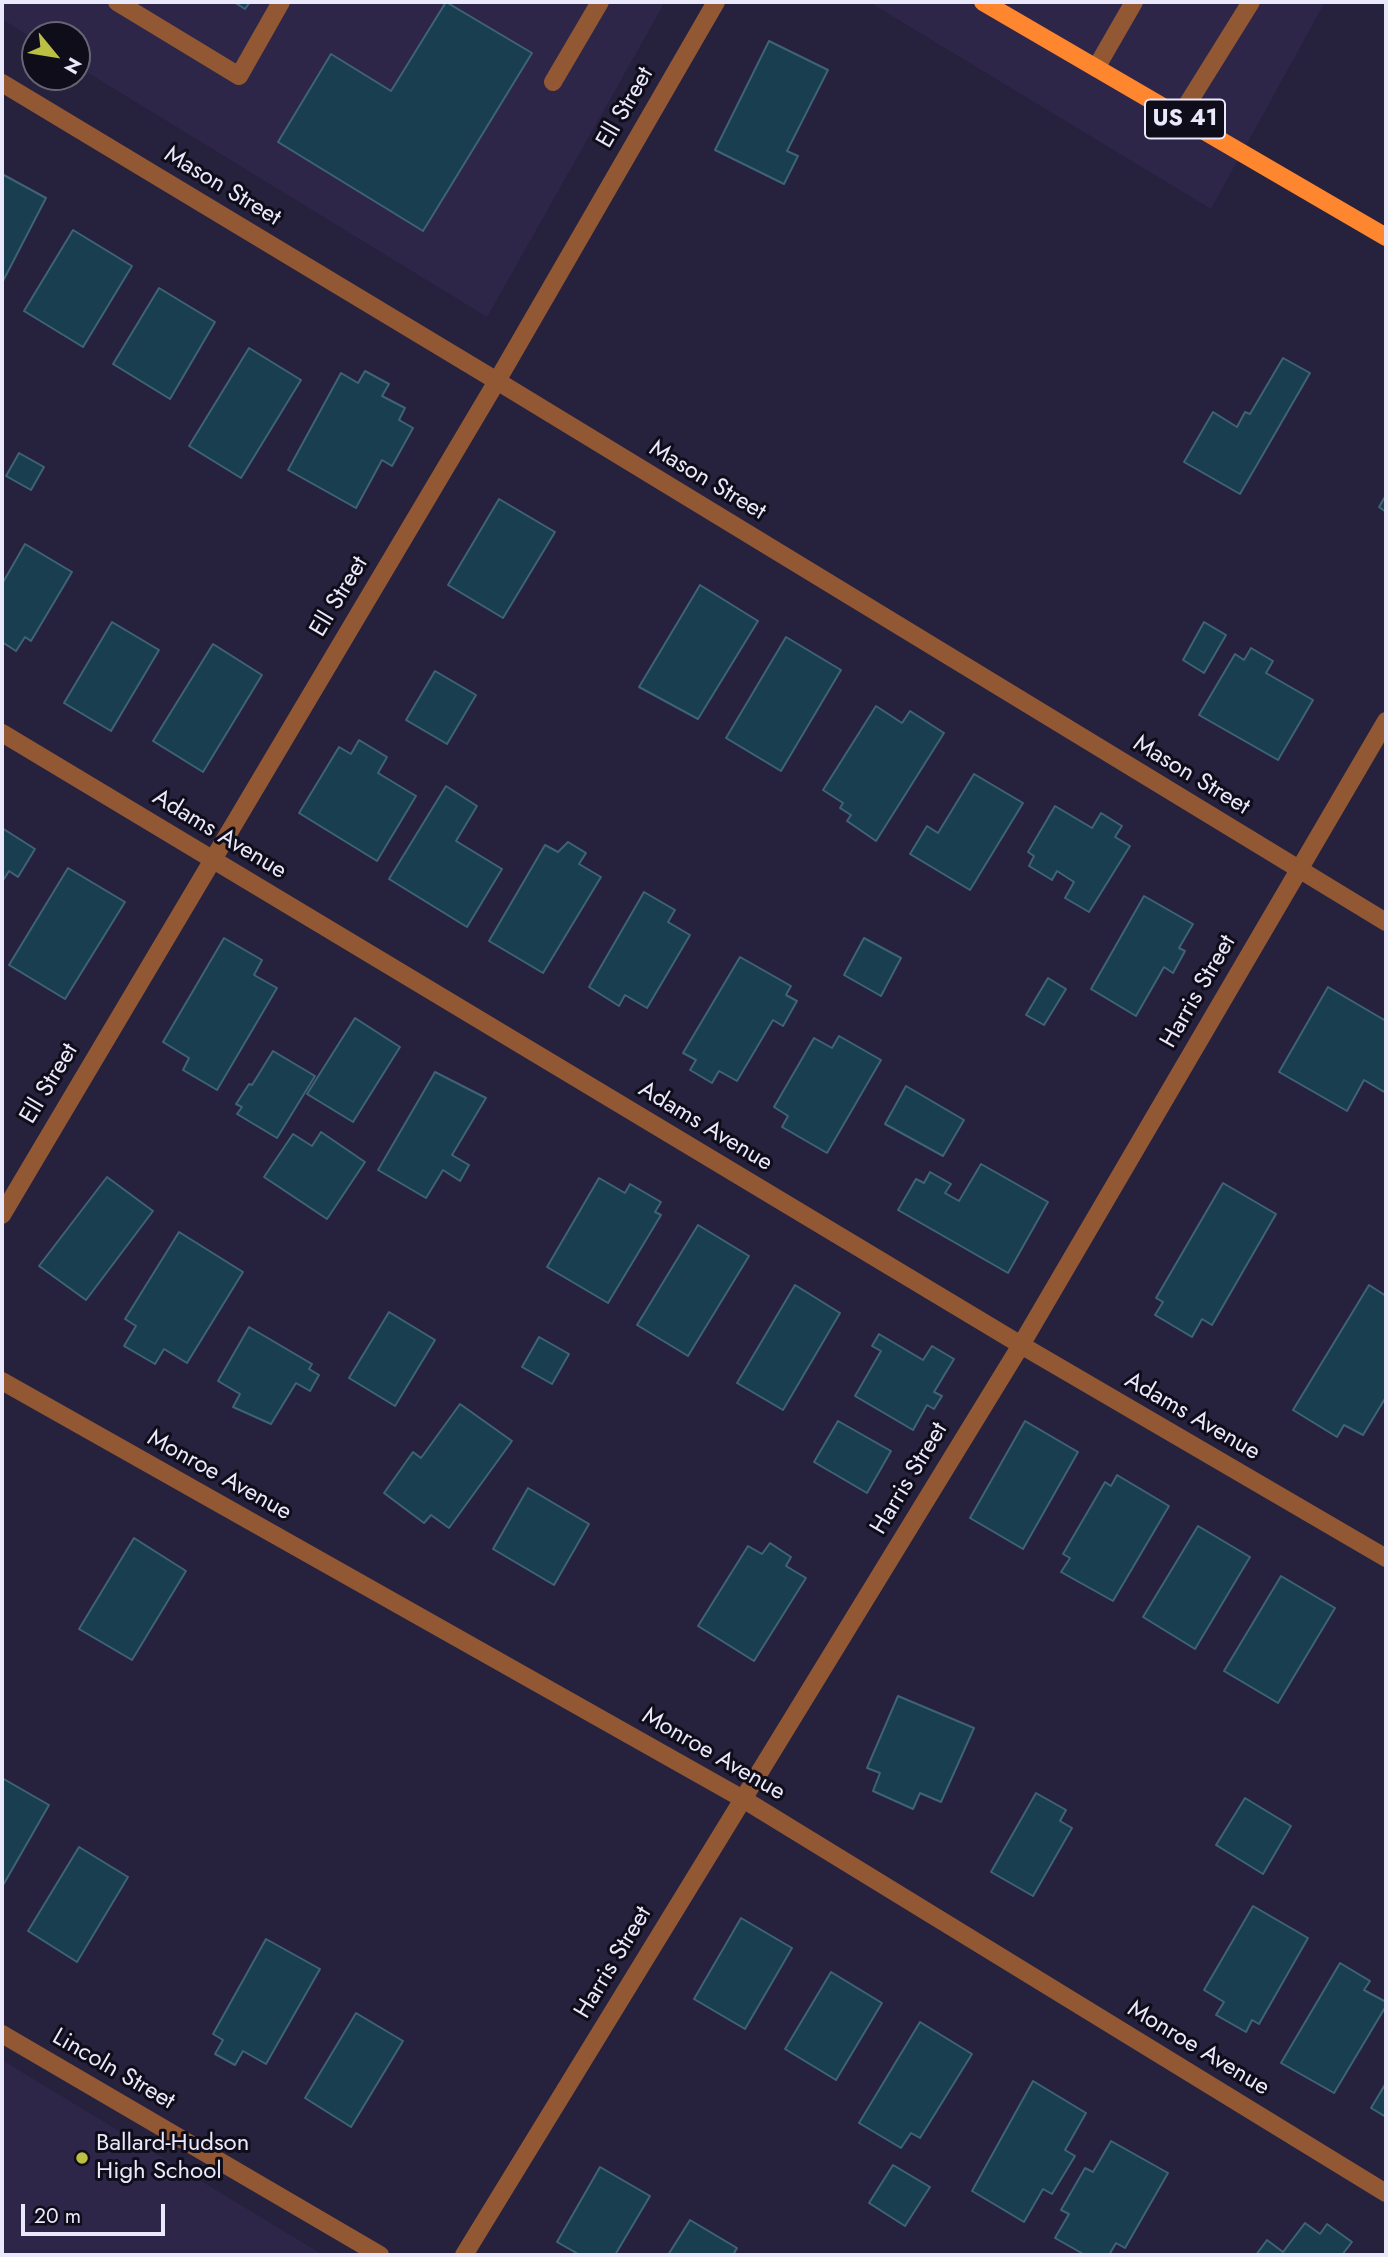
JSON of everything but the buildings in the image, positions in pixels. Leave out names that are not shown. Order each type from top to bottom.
[{"type":"main road","name":"US 41","points":[[989,3],[1386,237]]},
{"type":"street","points":[[117,2],[239,76],[281,2]]},
{"type":"street","points":[[553,82],[600,2]]},
{"type":"street","name":"Ell Street","points":[[2,1214],[497,381],[716,2]]},
{"type":"street","points":[[1096,68],[1134,2]]},
{"type":"street","points":[[1180,116],[1251,2]]},
{"type":"street","name":"Mason Street","points":[[2,83],[1386,922]]},
{"type":"street","name":"Harris Street","points":[[464,2255],[1021,1345],[1386,722]]},
{"type":"street","name":"Adams Avenue","points":[[2,733],[1021,1345],[1386,1558]]},
{"type":"street","name":"Monroe Avenue","points":[[2,1381],[743,1799],[1386,2193]]},
{"type":"street","name":"Lincoln Street","points":[[2,2034],[380,2255]]},
{"type":"shaded area","points":[[2,2],[665,2],[487,317],[91,75],[91,21],[21,21],[21,31],[2,19]]},
{"type":"shaded area","points":[[869,2],[1325,2],[1211,209]]},
{"type":"shaded area","name":"Ballard-Hudson High School","points":[[2,2060],[323,2255],[2,2255]]},
{"type":"place","name":"Ballard-Hudson High School","points":[[82,2158]]}]
